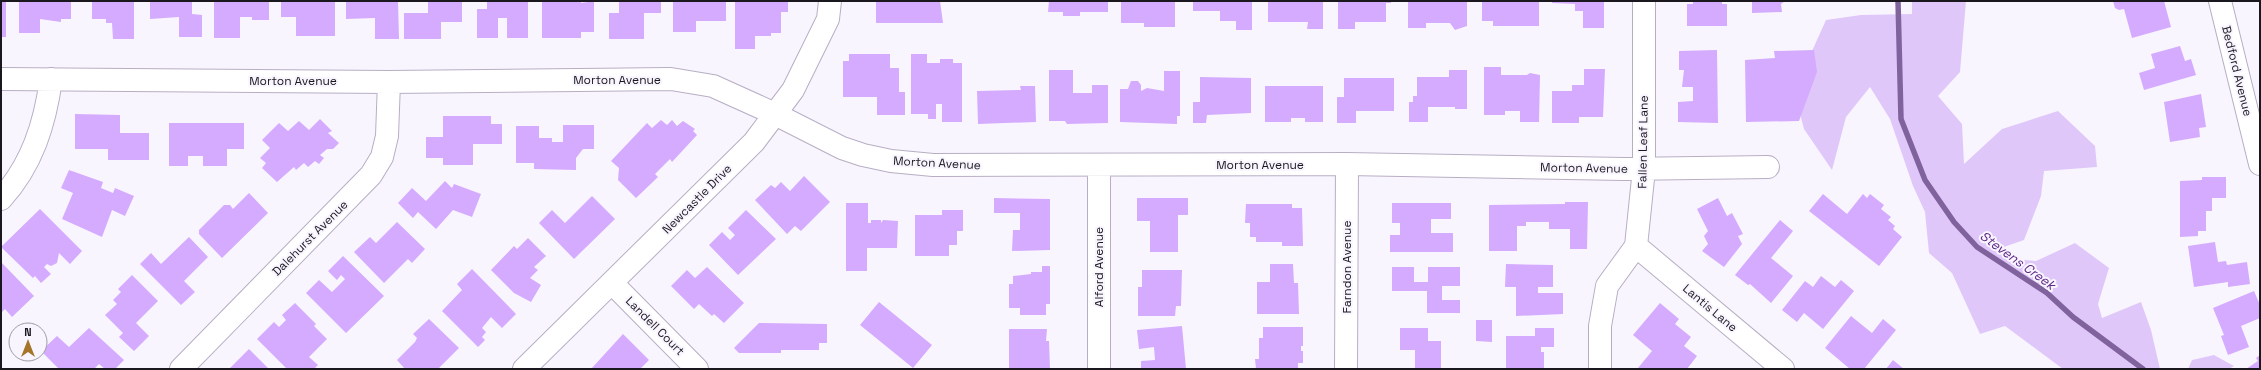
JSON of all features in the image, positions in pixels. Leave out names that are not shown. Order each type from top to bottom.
[{"type":"street","name":"Newcastle Drive","points":[[524,369],[754,142],[793,90],[828,19],[830,1]]},
{"type":"street","name":"Fallen Leaf Lane","points":[[1636,246],[1644,169],[1644,1]]},
{"type":"street","name":"Bedford Avenue","points":[[2220,1],[2260,164]]},
{"type":"street","name":"Morton Avenue","points":[[1,79],[389,82],[671,79],[713,86],[775,114],[842,148],[863,155],[891,161],[933,165],[1099,166],[1347,164],[1644,169],[1768,167]]},
{"type":"street","points":[[1,199],[12,186],[34,150],[48,97],[51,79]]},
{"type":"street","name":"Dalehurst Avenue","points":[[181,369],[372,175],[382,157],[387,136],[389,82]]},
{"type":"street","name":"Farndon Avenue","points":[[1346,369],[1347,164]]},
{"type":"street","name":"Alford Avenue","points":[[1099,166],[1099,369]]},
{"type":"street","points":[[1600,369],[1600,326],[1607,286],[1636,246]]},
{"type":"street","name":"Lantis Lane","points":[[1636,246],[1783,369]]},
{"type":"street","name":"Landell Court","points":[[612,283],[697,369]]},
{"type":"shaded area","points":[[1912,1],[1966,1],[1960,72],[1938,96],[1962,124],[1964,164],[2002,129],[2058,111],[2095,146],[2097,167],[2044,171],[2041,196],[2024,240],[2001,248],[2011,259],[2036,261],[2075,243],[2109,268],[2098,304],[2102,318],[2141,302],[2151,330],[2160,369],[2063,369],[2005,326],[1980,334],[1952,273],[1929,253],[1925,212],[1913,186],[1890,119],[1870,87],[1846,117],[1832,170],[1804,129],[1794,91],[1826,20],[1861,15],[1912,14]]},
{"type":"shaded area","points":[[2214,355],[2234,366],[2229,369],[2188,369],[2192,360]]},
{"type":"building","points":[[1,1],[6,1],[6,37],[1,37]]},
{"type":"building","points":[[19,1],[71,1],[71,19],[61,19],[61,22],[40,19],[40,33],[19,33]]},
{"type":"building","points":[[92,1],[134,1],[134,39],[113,39],[112,23],[106,23],[106,19],[92,19]]},
{"type":"building","points":[[150,1],[192,1],[192,14],[202,15],[202,37],[179,37],[179,17],[150,19]]},
{"type":"building","points":[[214,1],[269,1],[269,20],[252,20],[252,17],[240,17],[240,38],[214,38]]},
{"type":"building","points":[[281,1],[335,1],[335,36],[296,36],[296,17],[281,17]]},
{"type":"building","points":[[346,1],[398,1],[399,39],[375,39],[375,18],[346,19]]},
{"type":"building","points":[[428,1],[462,1],[462,22],[441,22],[441,39],[404,39],[404,13],[428,13]]},
{"type":"building","points":[[487,1],[528,1],[528,38],[507,38],[507,18],[498,18],[498,38],[477,38],[477,9],[487,9]]},
{"type":"building","points":[[542,1],[581,1],[581,3],[594,1],[594,32],[581,32],[581,38],[542,38]]},
{"type":"building","points":[[619,1],[661,1],[661,13],[644,13],[644,39],[609,39],[609,13],[619,13]]},
{"type":"building","points":[[673,1],[726,1],[726,21],[696,21],[696,32],[673,32]]},
{"type":"building","points":[[735,1],[788,1],[788,12],[781,12],[781,33],[771,33],[771,36],[755,36],[755,49],[735,49]]},
{"type":"building","points":[[876,1],[940,1],[943,23],[876,23]]},
{"type":"building","points":[[1049,1],[1108,1],[1108,12],[1080,12],[1080,16],[1063,16],[1063,12],[1048,12]]},
{"type":"building","points":[[1121,1],[1175,1],[1175,27],[1144,27],[1144,23],[1121,23]]},
{"type":"building","points":[[1193,1],[1252,1],[1252,30],[1236,30],[1236,21],[1220,21],[1220,11],[1193,11]]},
{"type":"building","points":[[1268,1],[1323,1],[1323,29],[1307,29],[1308,22],[1268,22]]},
{"type":"building","points":[[1338,1],[1391,1],[1391,3],[1386,3],[1386,22],[1355,22],[1355,29],[1338,29]]},
{"type":"building","points":[[1408,1],[1467,1],[1467,26],[1455,30],[1450,23],[1426,23],[1426,28],[1408,28]]},
{"type":"building","points":[[1482,1],[1539,1],[1539,26],[1493,26],[1493,21],[1482,21]]},
{"type":"building","points":[[1552,1],[1604,1],[1604,28],[1583,28],[1583,11],[1575,11],[1575,4],[1552,3]]},
{"type":"building","points":[[1693,1],[1722,1],[1722,4],[1727,4],[1727,26],[1687,26],[1687,4],[1693,4]]},
{"type":"building","points":[[1752,1],[1785,1],[1781,4],[1782,12],[1752,13]]},
{"type":"building","points":[[2113,1],[2164,1],[2171,27],[2132,38],[2124,9],[2119,10],[2115,8]]},
{"type":"building","points":[[2180,46],[2185,61],[2191,59],[2196,75],[2144,90],[2139,73],[2155,68],[2151,54]]},
{"type":"building","points":[[1717,50],[1718,123],[1678,122],[1678,102],[1693,101],[1693,87],[1682,87],[1684,70],[1679,70],[1679,51]]},
{"type":"building","points":[[1814,50],[1817,72],[1799,121],[1746,122],[1745,60],[1775,58],[1774,51]]},
{"type":"building","points":[[849,54],[890,54],[890,68],[899,68],[899,92],[905,92],[905,115],[877,115],[877,97],[843,97],[843,61],[849,61]]},
{"type":"building","points":[[911,54],[927,54],[927,63],[940,63],[940,59],[953,59],[953,63],[962,63],[962,122],[942,122],[942,104],[936,104],[936,119],[928,119],[928,114],[911,114]]},
{"type":"building","points":[[1484,67],[1501,67],[1501,75],[1527,75],[1530,73],[1540,75],[1539,122],[1520,122],[1520,111],[1505,111],[1505,115],[1484,115]]},
{"type":"building","points":[[1584,69],[1605,69],[1603,117],[1579,117],[1579,123],[1552,123],[1552,91],[1572,91],[1572,85],[1584,85]]},
{"type":"building","points":[[1049,70],[1073,70],[1073,93],[1092,93],[1092,85],[1108,85],[1108,123],[1067,124],[1065,121],[1049,121]]},
{"type":"building","points":[[1449,70],[1467,70],[1467,109],[1455,109],[1455,107],[1428,107],[1428,122],[1409,122],[1409,102],[1413,102],[1413,96],[1417,96],[1417,77],[1449,77]]},
{"type":"building","points":[[1164,71],[1180,71],[1180,116],[1177,116],[1177,124],[1120,122],[1120,89],[1128,89],[1131,81],[1138,81],[1141,85],[1141,91],[1147,88],[1164,91]]},
{"type":"building","points":[[1200,77],[1251,78],[1251,113],[1207,115],[1206,123],[1193,123],[1193,102],[1200,102]]},
{"type":"building","points":[[1344,78],[1394,78],[1394,111],[1356,111],[1356,123],[1337,123],[1337,97],[1344,97]]},
{"type":"building","points":[[1020,86],[1035,86],[1036,122],[978,124],[977,91],[1021,90]]},
{"type":"building","points":[[1265,86],[1323,86],[1323,122],[1305,122],[1305,118],[1291,118],[1291,122],[1265,122]]},
{"type":"building","points":[[2201,94],[2206,127],[2199,128],[2200,137],[2170,142],[2164,102]]},
{"type":"building","points":[[75,114],[120,115],[120,133],[149,133],[149,160],[108,160],[108,149],[75,149]]},
{"type":"building","points":[[443,116],[491,116],[491,124],[502,124],[502,144],[473,144],[473,165],[443,165],[443,158],[426,158],[426,137],[443,137]]},
{"type":"building","points":[[320,119],[332,131],[328,133],[339,143],[333,149],[327,149],[320,155],[324,158],[319,164],[315,161],[308,167],[304,163],[296,170],[294,167],[277,182],[262,168],[266,163],[260,158],[270,148],[262,140],[279,123],[288,131],[299,121],[309,130]]},
{"type":"building","points":[[661,120],[667,125],[672,120],[677,126],[683,121],[695,129],[693,131],[697,135],[672,162],[670,159],[655,174],[658,177],[636,198],[618,180],[619,168],[611,161],[647,123],[652,128]]},
{"type":"building","points":[[169,123],[244,123],[244,149],[227,149],[227,166],[203,166],[203,156],[188,156],[188,166],[169,166]]},
{"type":"building","points":[[563,125],[594,125],[594,149],[583,149],[576,158],[576,170],[534,169],[534,163],[516,163],[516,126],[539,126],[539,138],[552,138],[552,142],[563,142]]},
{"type":"building","points":[[69,170],[103,182],[101,188],[113,193],[115,188],[134,196],[125,216],[112,210],[102,237],[62,219],[73,193],[61,188]]},
{"type":"building","points":[[804,176],[830,202],[801,231],[795,226],[787,234],[755,200],[771,185],[775,188],[781,182],[790,191]]},
{"type":"building","points":[[2202,177],[2226,177],[2226,198],[2212,198],[2212,211],[2206,211],[2206,231],[2198,231],[2198,236],[2180,237],[2180,181],[2202,180]]},
{"type":"building","points":[[445,181],[452,188],[454,184],[481,194],[472,217],[453,210],[436,229],[418,212],[413,218],[398,203],[412,188],[426,201]]},
{"type":"building","points":[[249,193],[268,213],[222,258],[199,234],[199,230],[224,205],[230,205],[233,209]]},
{"type":"building","points":[[1823,194],[1847,214],[1863,194],[1867,198],[1870,194],[1884,205],[1881,209],[1891,217],[1888,220],[1895,226],[1893,229],[1902,237],[1879,266],[1809,211]]},
{"type":"building","points":[[592,196],[615,219],[574,259],[539,223],[552,210],[565,223]]},
{"type":"building","points":[[994,198],[1050,199],[1050,250],[1012,251],[1013,230],[1020,230],[1020,213],[994,213]]},
{"type":"building","points":[[1137,198],[1188,198],[1188,215],[1178,215],[1178,252],[1150,252],[1150,221],[1137,221]]},
{"type":"building","points":[[1718,198],[1727,216],[1732,213],[1743,234],[1738,236],[1742,244],[1724,267],[1702,251],[1708,244],[1704,236],[1708,231],[1697,209]]},
{"type":"building","points":[[1565,202],[1588,202],[1587,249],[1570,249],[1570,229],[1549,229],[1549,222],[1526,222],[1526,226],[1517,226],[1517,251],[1489,251],[1489,205],[1565,204]]},
{"type":"building","points":[[846,203],[868,203],[868,223],[871,223],[871,220],[881,220],[881,223],[883,220],[898,221],[897,248],[867,248],[867,271],[846,271]]},
{"type":"building","points":[[1392,203],[1451,203],[1451,219],[1431,219],[1431,233],[1453,233],[1453,252],[1390,252],[1390,235],[1400,235],[1400,223],[1392,223]]},
{"type":"building","points":[[1246,204],[1292,204],[1292,208],[1302,208],[1303,246],[1282,246],[1282,242],[1256,242],[1256,237],[1250,237],[1250,223],[1245,223]]},
{"type":"building","points":[[40,209],[82,251],[70,264],[59,253],[57,263],[51,266],[47,264],[44,267],[51,274],[41,283],[35,276],[33,278],[1,247]]},
{"type":"building","points":[[746,210],[776,239],[738,275],[709,245],[722,232],[730,240],[735,235],[728,228]]},
{"type":"building","points":[[942,210],[963,210],[963,231],[957,231],[957,245],[949,245],[949,256],[915,256],[915,215],[942,215]]},
{"type":"building","points":[[1780,220],[1793,231],[1771,258],[1793,276],[1771,303],[1750,284],[1748,285],[1735,275]]},
{"type":"building","points":[[397,222],[425,249],[412,263],[408,259],[384,283],[354,252],[370,237],[376,243]]},
{"type":"building","points":[[189,237],[208,257],[184,281],[195,292],[181,305],[140,264],[151,253],[161,264]]},
{"type":"building","points":[[528,238],[546,256],[534,267],[538,270],[530,278],[541,285],[531,302],[514,293],[491,270],[514,246],[517,249]]},
{"type":"building","points":[[2215,242],[2218,262],[2226,261],[2227,265],[2247,262],[2250,284],[2228,287],[2228,282],[2194,287],[2188,246]]},
{"type":"building","points":[[343,256],[384,296],[346,333],[306,293],[319,280],[332,292],[345,279],[341,275],[337,280],[328,271]]},
{"type":"building","points":[[1,262],[34,296],[12,317],[5,309],[1,313]]},
{"type":"building","points":[[1270,264],[1293,264],[1294,283],[1298,283],[1299,314],[1257,314],[1257,282],[1270,282]]},
{"type":"building","points":[[1506,264],[1553,265],[1553,287],[1538,287],[1538,293],[1563,293],[1563,314],[1516,316],[1516,287],[1505,287]]},
{"type":"building","points":[[1042,266],[1050,266],[1050,304],[1046,304],[1046,315],[1020,315],[1020,308],[1009,308],[1009,284],[1013,284],[1013,276],[1031,274],[1031,272],[1042,272]]},
{"type":"building","points":[[707,267],[744,303],[724,323],[714,314],[712,316],[699,304],[694,309],[671,286],[687,270],[695,278]]},
{"type":"building","points":[[1392,267],[1414,267],[1414,282],[1428,282],[1428,267],[1460,267],[1460,286],[1442,286],[1442,300],[1460,300],[1460,313],[1427,313],[1427,291],[1392,291]]},
{"type":"building","points":[[472,269],[516,314],[502,328],[491,317],[482,328],[486,332],[482,337],[485,340],[478,347],[442,311],[462,290],[457,284]]},
{"type":"building","points":[[1142,270],[1182,270],[1181,306],[1176,306],[1175,316],[1138,316],[1138,287],[1142,287]]},
{"type":"building","points":[[132,275],[158,301],[136,323],[149,336],[134,351],[119,337],[123,333],[105,315],[117,304],[113,300],[121,292],[118,289]]},
{"type":"building","points":[[1821,276],[1835,287],[1841,280],[1854,291],[1823,329],[1804,313],[1797,322],[1782,310],[1805,281],[1813,287]]},
{"type":"building","points":[[2254,291],[2260,305],[2260,318],[2241,326],[2249,347],[2228,355],[2221,336],[2224,335],[2213,308]]},
{"type":"building","points":[[879,302],[932,345],[913,368],[860,325]]},
{"type":"building","points":[[295,303],[316,324],[314,326],[327,339],[309,357],[318,365],[314,369],[287,369],[257,339],[274,322],[279,327],[286,320],[282,315]]},
{"type":"building","points":[[1660,303],[1679,319],[1675,324],[1691,337],[1684,346],[1697,356],[1687,369],[1638,368],[1652,351],[1633,335]]},
{"type":"building","points":[[1851,316],[1872,333],[1883,319],[1896,330],[1864,369],[1850,369],[1825,348]]},
{"type":"building","points":[[429,319],[459,348],[438,369],[405,369],[397,360],[415,342],[417,338],[413,334]]},
{"type":"building","points":[[1476,320],[1492,320],[1492,342],[1476,341]]},
{"type":"building","points":[[759,323],[827,324],[827,343],[819,343],[819,350],[781,350],[781,353],[739,353],[734,348]]},
{"type":"building","points":[[1182,326],[1186,369],[1141,369],[1141,361],[1155,360],[1154,347],[1139,349],[1137,330]]},
{"type":"building","points":[[1263,327],[1303,327],[1303,346],[1301,346],[1301,351],[1303,351],[1303,363],[1298,363],[1298,369],[1256,369],[1255,359],[1259,359],[1259,338],[1263,338]]},
{"type":"building","points":[[89,328],[124,360],[115,369],[105,369],[99,364],[94,369],[59,369],[48,358],[48,344],[57,336],[69,347]]},
{"type":"building","points":[[1400,328],[1428,328],[1428,341],[1441,341],[1441,369],[1415,369],[1415,350],[1400,350]]},
{"type":"building","points":[[1535,328],[1554,328],[1554,347],[1541,347],[1541,352],[1544,352],[1544,369],[1506,369],[1506,336],[1535,336]]},
{"type":"building","points":[[1009,329],[1047,329],[1046,341],[1049,341],[1050,369],[1009,369]]},
{"type":"building","points":[[623,334],[649,360],[640,369],[591,369]]},
{"type":"building","points":[[249,349],[269,369],[229,369]]},
{"type":"building","points":[[2260,355],[2260,369],[2246,369],[2258,361],[2256,358]]},
{"type":"building","points":[[1893,360],[1904,369],[1886,369]]},
{"type":"waterway","name":"Stevens Creek","points":[[1898,1],[1901,119],[1925,180],[1954,222],[1977,247],[2047,293],[2073,317],[2143,369]]}]
